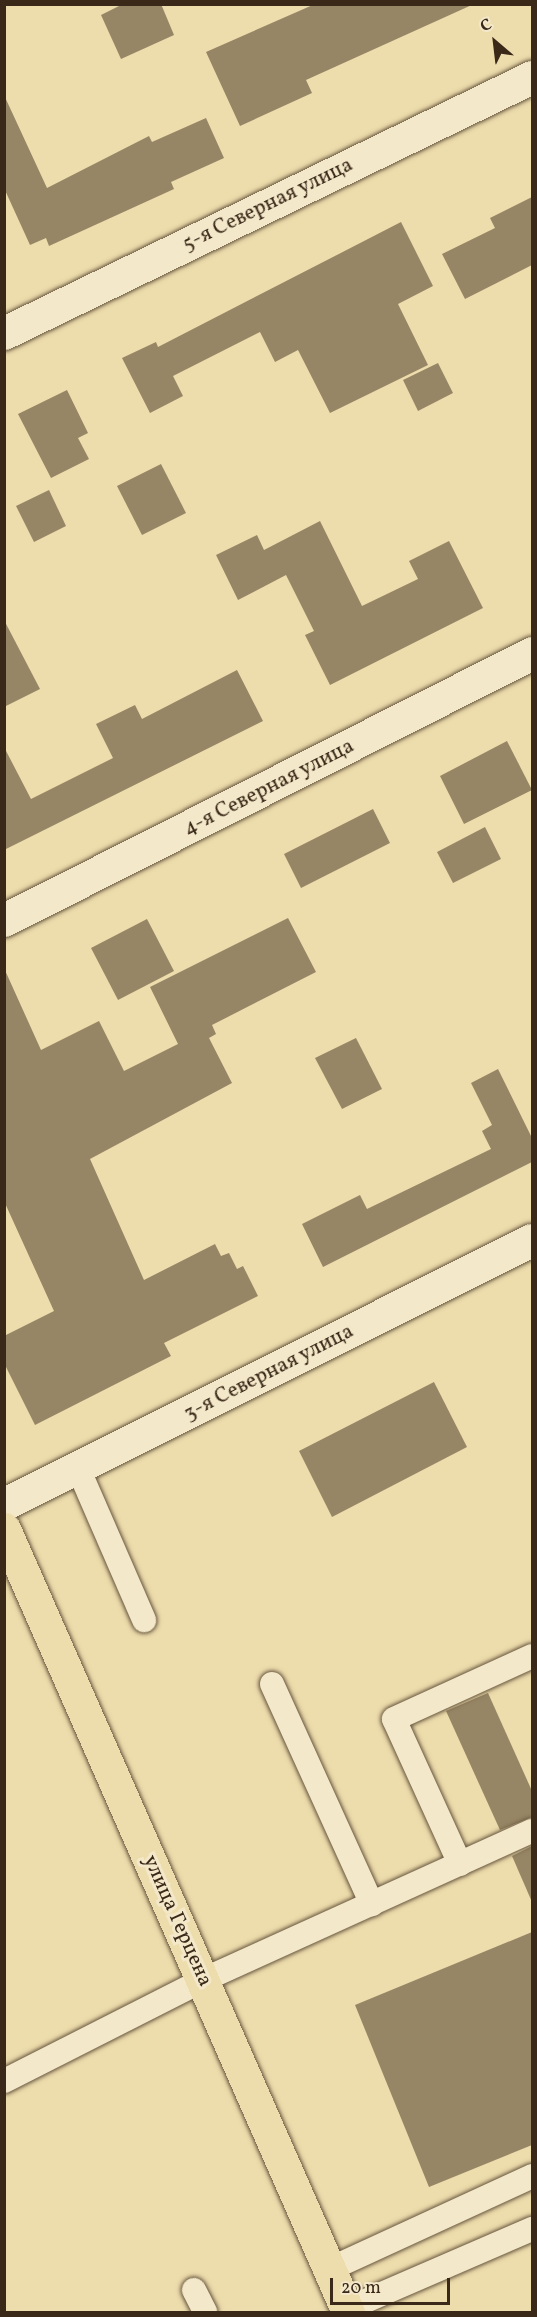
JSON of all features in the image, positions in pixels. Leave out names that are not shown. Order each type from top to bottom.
[{"type":"main road","name":"улица Герцена","points":[[4,1529],[348,2311]]},
{"type":"street","name":"5-я Северная улица","points":[[4,333],[532,77]]},
{"type":"street","name":"4-я Северная улица","points":[[4,920],[532,653]]},
{"type":"street","name":"3-я Северная улица","points":[[4,1504],[532,1240]]},
{"type":"lane","points":[[78,1468],[144,1620]]},
{"type":"lane","points":[[460,1864],[394,1719],[532,1656]]},
{"type":"lane","points":[[272,1684],[372,1904]]},
{"type":"lane","points":[[4,2080],[203,1980],[532,1831]]},
{"type":"lane","points":[[328,2270],[532,2176]]},
{"type":"lane","points":[[348,2311],[532,2229]]},
{"type":"lane","points":[[194,2290],[204,2313]]},
{"type":"building","points":[[123,4],[161,4],[174,35],[121,59],[101,15]]},
{"type":"building","points":[[315,4],[474,4],[306,80],[312,93],[240,126],[206,52]]},
{"type":"building","points":[[4,95],[47,188],[149,136],[152,142],[206,118],[224,158],[171,182],[174,189],[49,246],[46,238],[30,245],[4,188]]},
{"type":"building","points":[[532,197],[532,265],[465,299],[442,254],[495,228],[490,218]]},
{"type":"building","points":[[401,222],[433,286],[398,304],[428,365],[330,413],[298,350],[275,362],[260,332],[173,376],[183,396],[150,413],[122,358],[156,342],[158,347]]},
{"type":"building","points":[[438,363],[453,393],[418,411],[403,380]]},
{"type":"building","points":[[67,390],[88,433],[78,438],[89,459],[51,478],[18,414]]},
{"type":"building","points":[[161,464],[186,513],[142,535],[117,486]]},
{"type":"building","points":[[49,490],[66,526],[34,542],[16,506]]},
{"type":"building","points":[[320,521],[362,606],[418,579],[409,561],[449,541],[483,608],[330,685],[305,635],[314,631],[286,575],[238,600],[216,555],[257,535],[264,550]]},
{"type":"building","points":[[4,620],[40,689],[4,707]]},
{"type":"building","points":[[237,670],[263,721],[4,850],[4,747],[31,799],[113,758],[96,724],[135,705],[142,719]]},
{"type":"building","points":[[507,741],[532,790],[464,824],[440,776]]},
{"type":"building","points":[[373,809],[390,843],[301,888],[284,854]]},
{"type":"building","points":[[485,827],[501,859],[453,883],[437,852]]},
{"type":"building","points":[[288,918],[316,972],[212,1025],[216,1034],[209,1038],[232,1083],[90,1159],[144,1280],[215,1244],[221,1256],[229,1253],[237,1269],[243,1266],[258,1296],[164,1343],[171,1356],[35,1425],[4,1363],[4,1336],[54,1311],[4,1201],[4,968],[41,1050],[99,1021],[124,1071],[178,1044],[150,987]]},
{"type":"building","points":[[147,919],[174,971],[118,1000],[91,948]]},
{"type":"building","points":[[356,1038],[382,1089],[342,1109],[315,1058]]},
{"type":"building","points":[[498,1069],[532,1138],[532,1162],[323,1267],[302,1224],[360,1195],[367,1209],[491,1149],[482,1131],[492,1125],[471,1083]]},
{"type":"building","points":[[434,1382],[467,1447],[332,1517],[299,1451]]},
{"type":"building","points":[[488,1693],[532,1791],[532,1817],[500,1830],[446,1711]]},
{"type":"building","points":[[532,1846],[532,1902],[512,1856]]},
{"type":"building","points":[[532,1932],[532,2145],[429,2187],[355,2005]]}]
